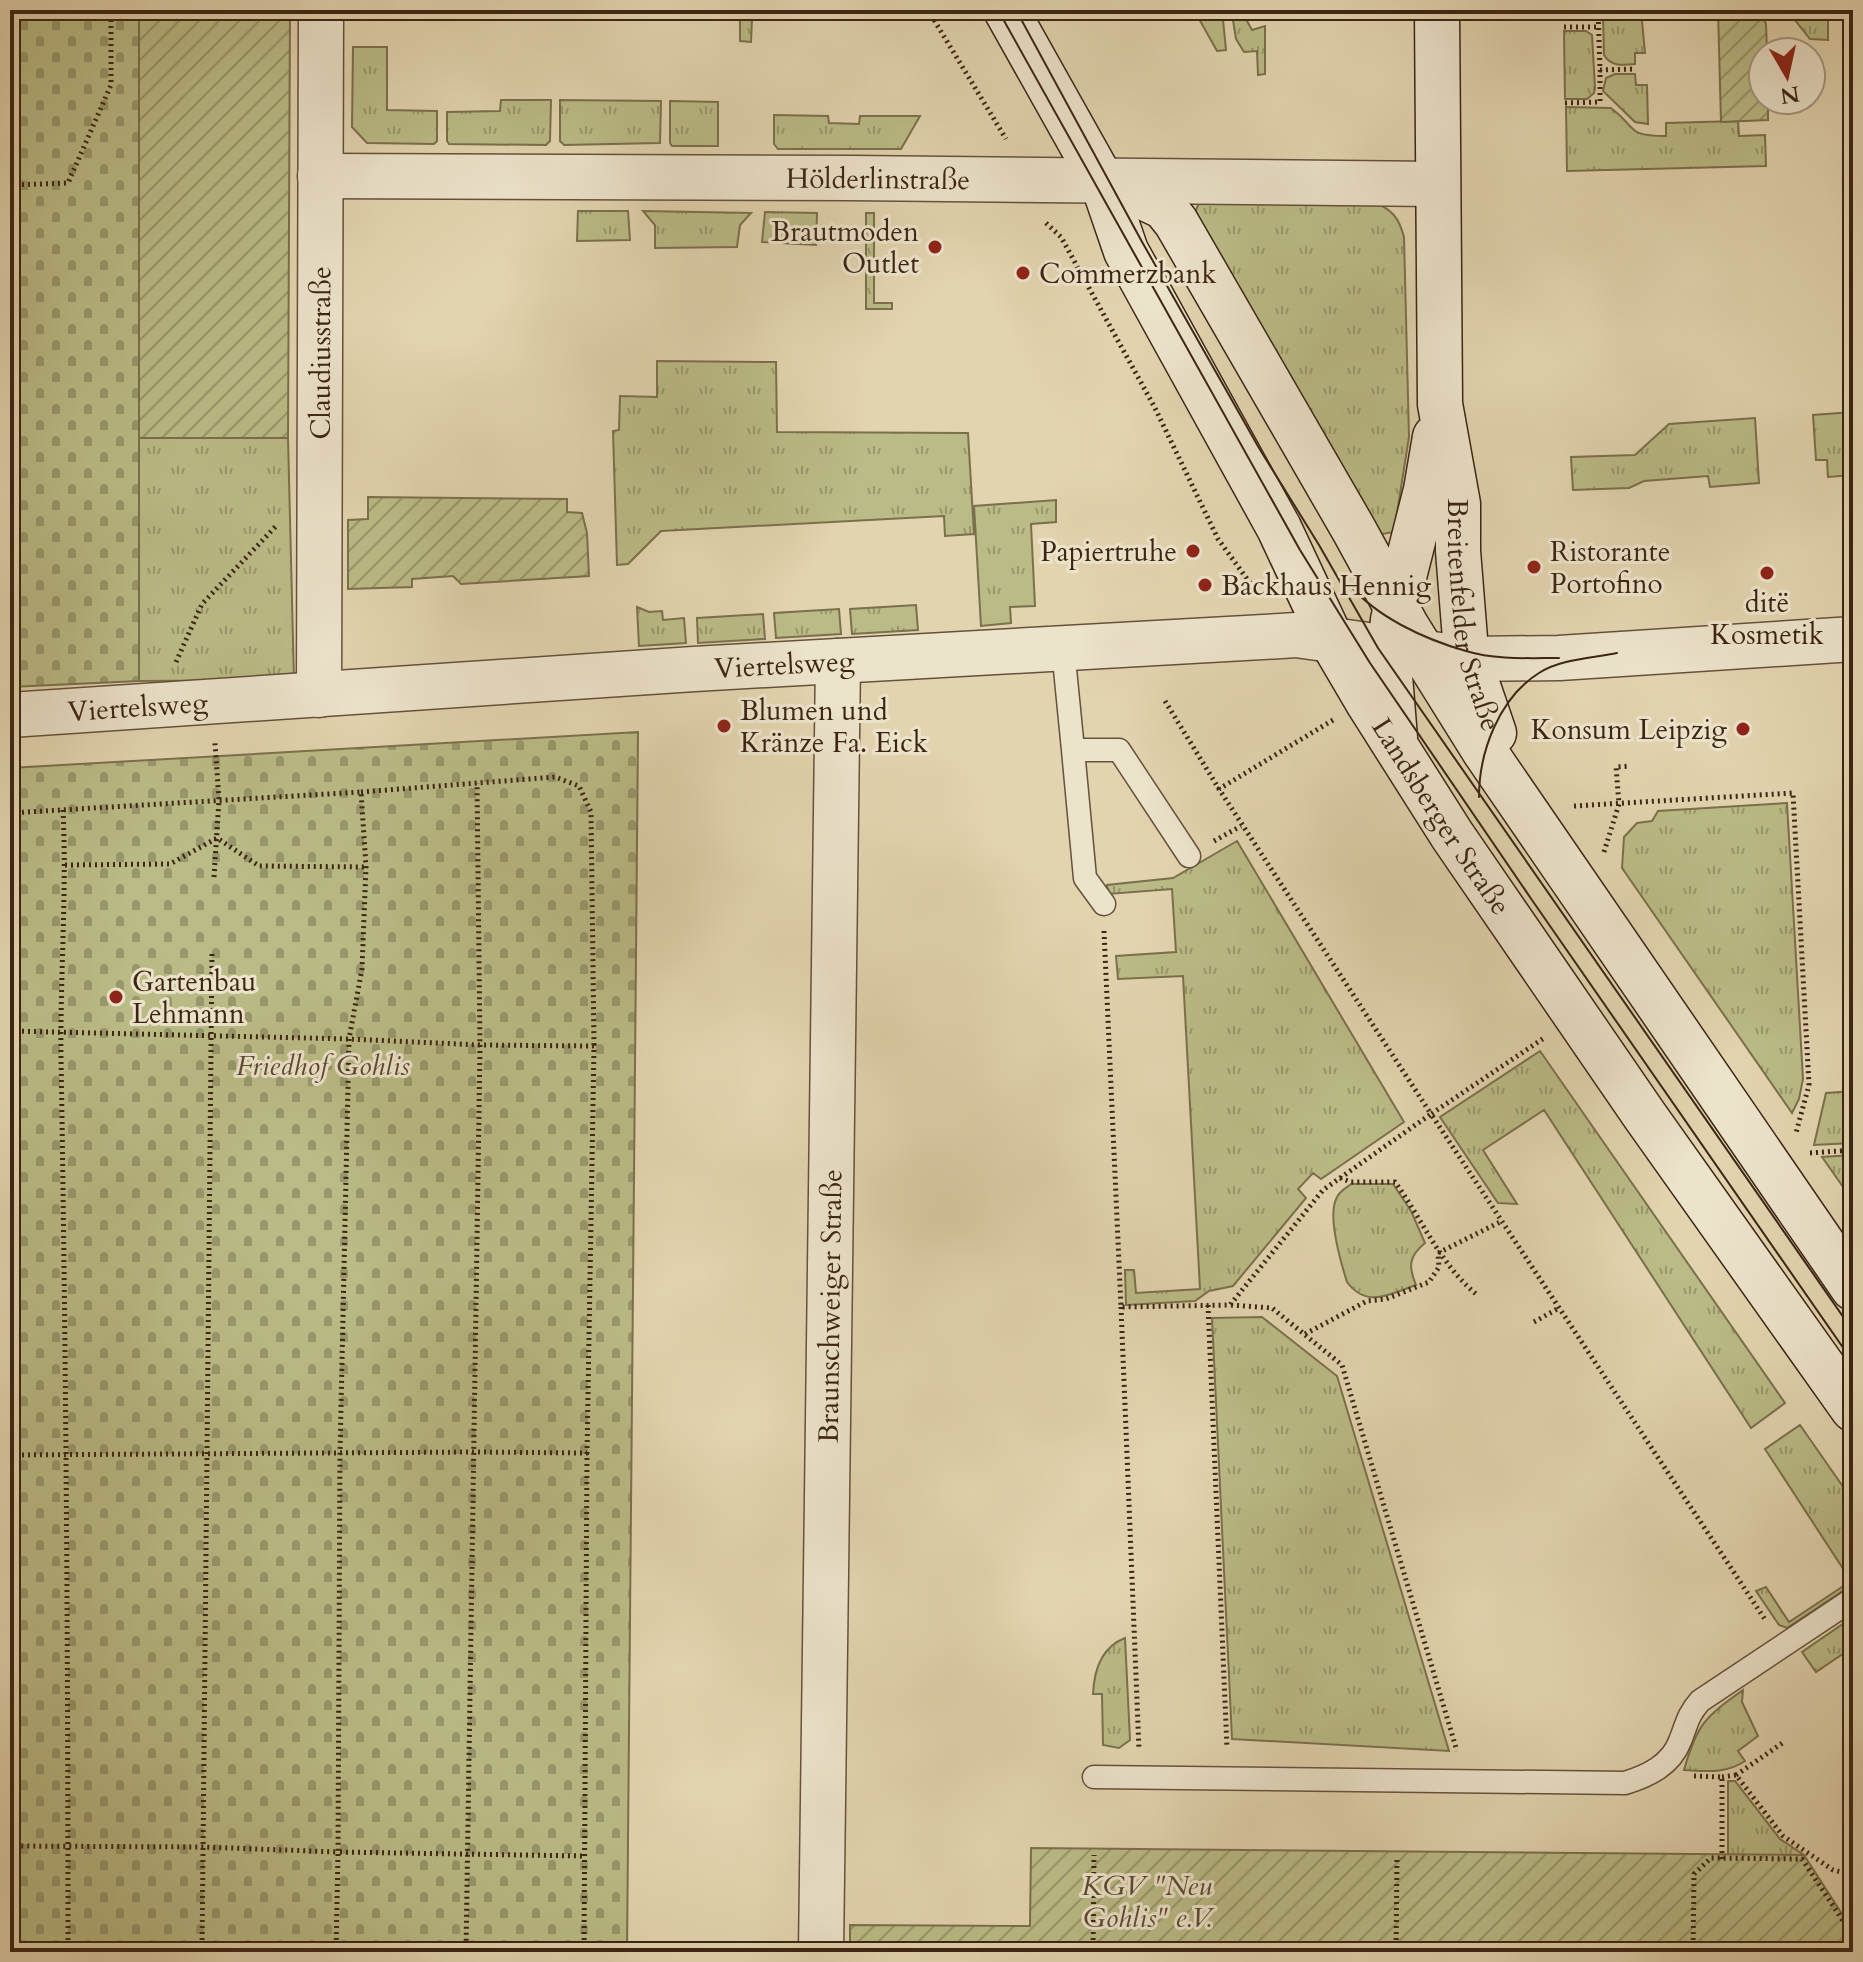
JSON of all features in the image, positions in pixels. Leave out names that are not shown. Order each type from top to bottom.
[{"type":"street","name":"Claudiusstraße","points":[[319,695],[321,10]]},
{"type":"street","name":"Landsberger Straße","points":[[1006,10],[1102,181],[1126,251],[1279,528],[1332,641],[1396,749],[1645,1116],[1853,1409]]},
{"type":"street","name":"Breitenfelder Straße","points":[[1437,10],[1440,404],[1458,504],[1458,551],[1466,651],[1492,728],[1547,811]]},
{"type":"street","name":"Hölderlinstraße","points":[[320,176],[1437,184]]},
{"type":"street","points":[[1102,181],[1164,207],[1176,222],[1395,606],[1407,651],[1547,811],[1853,1288]]},
{"type":"street","name":"Breitenfelder Straße","points":[[1395,606],[1426,490],[1440,404]]},
{"type":"street","name":"Viertelsweg","points":[[10,715],[838,661],[1281,636],[1469,659],[1559,658],[1853,639]]},
{"type":"street","points":[[1396,749],[1390,694],[1407,651]]},
{"type":"street","name":"Braunschweiger Straße","points":[[821,1952],[838,661]]},
{"type":"lane","points":[[1063,649],[1085,878],[1104,904]]},
{"type":"lane","points":[[1073,750],[1119,750],[1189,856]]},
{"type":"lane","points":[[1094,1777],[1625,1783],[1654,1771],[1674,1753],[1684,1723],[1700,1701],[1853,1599]]},
{"type":"path","points":[[10,185],[68,183],[111,85],[111,10]]},
{"type":"path","points":[[928,10],[1009,145]]},
{"type":"path","points":[[1565,103],[1600,102],[1598,10]]},
{"type":"path","points":[[1564,27],[1598,27]]},
{"type":"path","points":[[1600,70],[1635,69]]},
{"type":"path","points":[[1042,219],[1061,237],[1155,408],[1218,539],[1250,583]]},
{"type":"path","points":[[156,706],[202,604],[321,480]]},
{"type":"path","points":[[1165,701],[1431,1114],[1782,1645]]},
{"type":"path","points":[[212,702],[219,800],[214,877]]},
{"type":"path","points":[[1219,789],[1337,718]]},
{"type":"path","points":[[1603,856],[1619,804],[1616,767],[1630,766]]},
{"type":"path","points":[[10,813],[555,777],[579,786],[591,812],[594,1046],[587,1453],[584,1952]]},
{"type":"path","points":[[466,1952],[480,1045],[477,783]]},
{"type":"path","points":[[336,1952],[340,1453],[349,1039],[362,969],[366,867],[361,792]]},
{"type":"path","points":[[1547,811],[1793,793],[1809,1085],[1795,1136]]},
{"type":"path","points":[[63,810],[65,865],[61,1032],[68,1454],[68,1952]]},
{"type":"path","points":[[217,838],[259,866],[366,867]]},
{"type":"path","points":[[65,865],[170,864],[217,838]]},
{"type":"path","points":[[1104,904],[1140,1777]]},
{"type":"path","points":[[202,1952],[212,951]]},
{"type":"path","points":[[10,1031],[594,1046]]},
{"type":"path","points":[[1230,1305],[1323,1190],[1551,1033]]},
{"type":"path","points":[[1806,1153],[1853,1150]]},
{"type":"path","points":[[1340,1178],[1351,1182],[1395,1182],[1419,1214],[1438,1253],[1476,1294]]},
{"type":"path","points":[[1438,1253],[1502,1221]]},
{"type":"path","points":[[1305,1334],[1367,1301],[1386,1299],[1429,1282],[1439,1267],[1438,1253]]},
{"type":"path","points":[[1208,1305],[1228,1778]]},
{"type":"path","points":[[1121,1307],[1230,1305],[1272,1308],[1342,1365],[1466,1781]]},
{"type":"path","points":[[1534,1322],[1559,1308]]},
{"type":"path","points":[[10,1455],[587,1453]]},
{"type":"path","points":[[1654,1771],[1674,1775],[1736,1775],[1784,1742]]},
{"type":"path","points":[[1736,1775],[1783,1836],[1833,1870],[1853,1875]]},
{"type":"path","points":[[1722,1777],[1722,1859]]},
{"type":"path","points":[[10,1846],[584,1856]]},
{"type":"path","points":[[1093,1952],[1094,1855]]},
{"type":"path","points":[[1396,1952],[1397,1858]]},
{"type":"path","points":[[1693,1952],[1694,1874],[1711,1858],[1802,1859],[1853,1936]]},
{"type":"green space","points":[[10,10],[139,10],[139,681],[10,687]]},
{"type":"green space","points":[[139,10],[290,10],[288,438],[139,438]]},
{"type":"green space","points":[[563,10],[746,10],[752,19],[751,42],[740,41],[740,16],[565,14]]},
{"type":"green space","points":[[1194,10],[1222,10],[1226,50],[1217,51]]},
{"type":"green space","points":[[1241,10],[1252,30],[1265,26],[1265,74],[1258,75],[1257,51],[1244,52],[1236,39],[1232,14]]},
{"type":"green space","points":[[1610,10],[1641,10],[1645,53],[1635,53],[1635,64],[1614,63],[1604,55],[1603,17]]},
{"type":"green space","points":[[1718,10],[1759,10],[1766,24],[1766,36],[1747,36],[1747,116],[1768,116],[1768,120],[1721,122]]},
{"type":"green space","points":[[1787,10],[1828,10],[1828,40],[1827,36],[1808,36]]},
{"type":"green space","points":[[1564,31],[1586,31],[1592,35],[1595,88],[1587,99],[1565,99]]},
{"type":"green space","points":[[353,47],[387,47],[387,110],[437,111],[437,141],[434,144],[367,143],[352,127]]},
{"type":"green space","points":[[1615,74],[1635,74],[1636,85],[1647,85],[1648,124],[1635,122],[1603,91],[1606,78]]},
{"type":"green space","points":[[501,100],[551,100],[550,141],[546,145],[449,144],[447,112],[500,111]]},
{"type":"green space","points":[[560,100],[661,101],[660,143],[564,145],[560,141]]},
{"type":"green space","points":[[670,101],[718,102],[718,146],[672,146]]},
{"type":"green space","points":[[1566,107],[1611,108],[1633,130],[1653,136],[1666,136],[1666,123],[1738,121],[1739,136],[1765,135],[1766,166],[1567,171]]},
{"type":"green space","points":[[774,115],[828,116],[829,123],[859,124],[860,116],[920,116],[901,149],[778,149],[774,144]]},
{"type":"green space","points":[[1200,201],[1373,202],[1390,211],[1400,224],[1404,237],[1409,437],[1394,532],[1377,535],[1195,212]]},
{"type":"green space","points":[[578,211],[628,211],[630,240],[577,241]]},
{"type":"green space","points":[[643,211],[751,213],[740,225],[737,247],[655,248],[655,225]]},
{"type":"green space","points":[[765,212],[817,213],[816,245],[762,242]]},
{"type":"green space","points":[[866,213],[874,213],[874,303],[892,303],[892,309],[866,309]]},
{"type":"green space","points":[[657,361],[776,362],[777,432],[968,433],[974,534],[945,536],[944,516],[661,531],[628,564],[617,565],[613,431],[619,430],[620,396],[657,397]]},
{"type":"green space","points":[[1853,412],[1853,475],[1828,477],[1827,460],[1816,460],[1813,415]]},
{"type":"green space","points":[[1755,418],[1759,483],[1710,487],[1708,476],[1644,481],[1629,488],[1573,490],[1571,457],[1635,455],[1669,424]]},
{"type":"green space","points":[[139,438],[288,438],[294,680],[139,681]]},
{"type":"green space","points":[[368,497],[567,499],[567,512],[582,513],[587,533],[589,576],[461,584],[453,576],[412,579],[412,587],[348,589],[348,520],[368,519]]},
{"type":"green space","points":[[1056,500],[1056,522],[1031,524],[1035,606],[1010,607],[1011,623],[981,626],[974,506]]},
{"type":"green space","points":[[916,605],[918,630],[852,634],[850,609]]},
{"type":"green space","points":[[637,607],[649,612],[662,611],[663,620],[684,618],[686,643],[639,646]]},
{"type":"green space","points":[[839,609],[841,634],[776,638],[774,613]]},
{"type":"green space","points":[[763,614],[765,639],[698,643],[697,618]]},
{"type":"green space","name":"Friedhof Gohlis","points":[[638,732],[627,1952],[10,1952],[10,768]]},
{"type":"green space","points":[[1787,803],[1803,1079],[1792,1113],[1622,868],[1624,837],[1637,823],[1652,821],[1658,811]]},
{"type":"green space","points":[[1237,841],[1404,1122],[1321,1179],[1313,1173],[1298,1189],[1306,1198],[1233,1286],[1209,1291],[1195,1301],[1126,1305],[1125,1270],[1134,1270],[1136,1293],[1200,1289],[1183,976],[1118,979],[1116,956],[1176,952],[1172,889],[1108,894],[1107,885],[1173,878]]},
{"type":"green space","points":[[1540,1051],[1785,1403],[1751,1428],[1544,1110],[1483,1150],[1517,1204],[1498,1203],[1440,1117]]},
{"type":"green space","points":[[1853,1091],[1853,1143],[1814,1145],[1826,1093]]},
{"type":"green space","points":[[1853,1155],[1853,1201],[1822,1157]]},
{"type":"green space","points":[[1351,1184],[1393,1184],[1411,1211],[1425,1243],[1412,1262],[1416,1285],[1388,1295],[1371,1297],[1355,1290],[1347,1282],[1336,1239],[1334,1205],[1341,1191]]},
{"type":"green space","points":[[1262,1317],[1337,1376],[1449,1751],[1232,1739],[1212,1318]]},
{"type":"green space","points":[[1800,1425],[1853,1501],[1853,1584],[1787,1628],[1779,1625],[1756,1591],[1766,1587],[1789,1622],[1851,1581],[1765,1449]]},
{"type":"green space","points":[[1853,1617],[1853,1647],[1816,1672],[1802,1652]]},
{"type":"green space","points":[[1125,1638],[1130,1740],[1119,1748],[1103,1745],[1102,1694],[1093,1694],[1095,1676],[1105,1653]]},
{"type":"green space","points":[[1743,1690],[1742,1702],[1758,1736],[1738,1751],[1745,1761],[1723,1770],[1684,1770],[1693,1742],[1704,1723]]},
{"type":"green space","points":[[1728,1781],[1735,1781],[1780,1839],[1804,1855],[1728,1855]]},
{"type":"green space","name":"KGV \"Neu Gohlis\" e.V.","points":[[1031,1848],[1804,1855],[1853,1931],[1853,1952],[850,1952],[850,1925],[1030,1926]]},
{"type":"tram line","points":[[998,10],[1300,550],[1370,663],[1530,897]]},
{"type":"tram line","points":[[1016,10],[1259,448],[1378,648],[1853,1331]]},
{"type":"tram line","points":[[1348,583],[1387,616],[1450,646],[1489,656],[1559,658]]},
{"type":"tram line","points":[[1479,797],[1487,745],[1502,711],[1525,684],[1547,668],[1617,653]]},
{"type":"tram line","points":[[1525,890],[1853,1362]]},
{"type":"place","name":"Brautmoden Outlet","points":[[935,247]]},
{"type":"place","name":"Commerzbank","points":[[1023,273]]},
{"type":"place","name":"Papiertruhe","points":[[1193,551]]},
{"type":"place","name":"Ristorante Portofino","points":[[1534,567]]},
{"type":"place","name":"ditë Kosmetik","points":[[1767,573]]},
{"type":"place","name":"Backhaus Hennig","points":[[1205,585]]},
{"type":"place","name":"Blumen und Kränze Fa. Eick","points":[[724,726]]},
{"type":"place","name":"Konsum Leipzig","points":[[1743,729]]},
{"type":"place","name":"Gartenbau Lehmann","points":[[116,997]]}]
